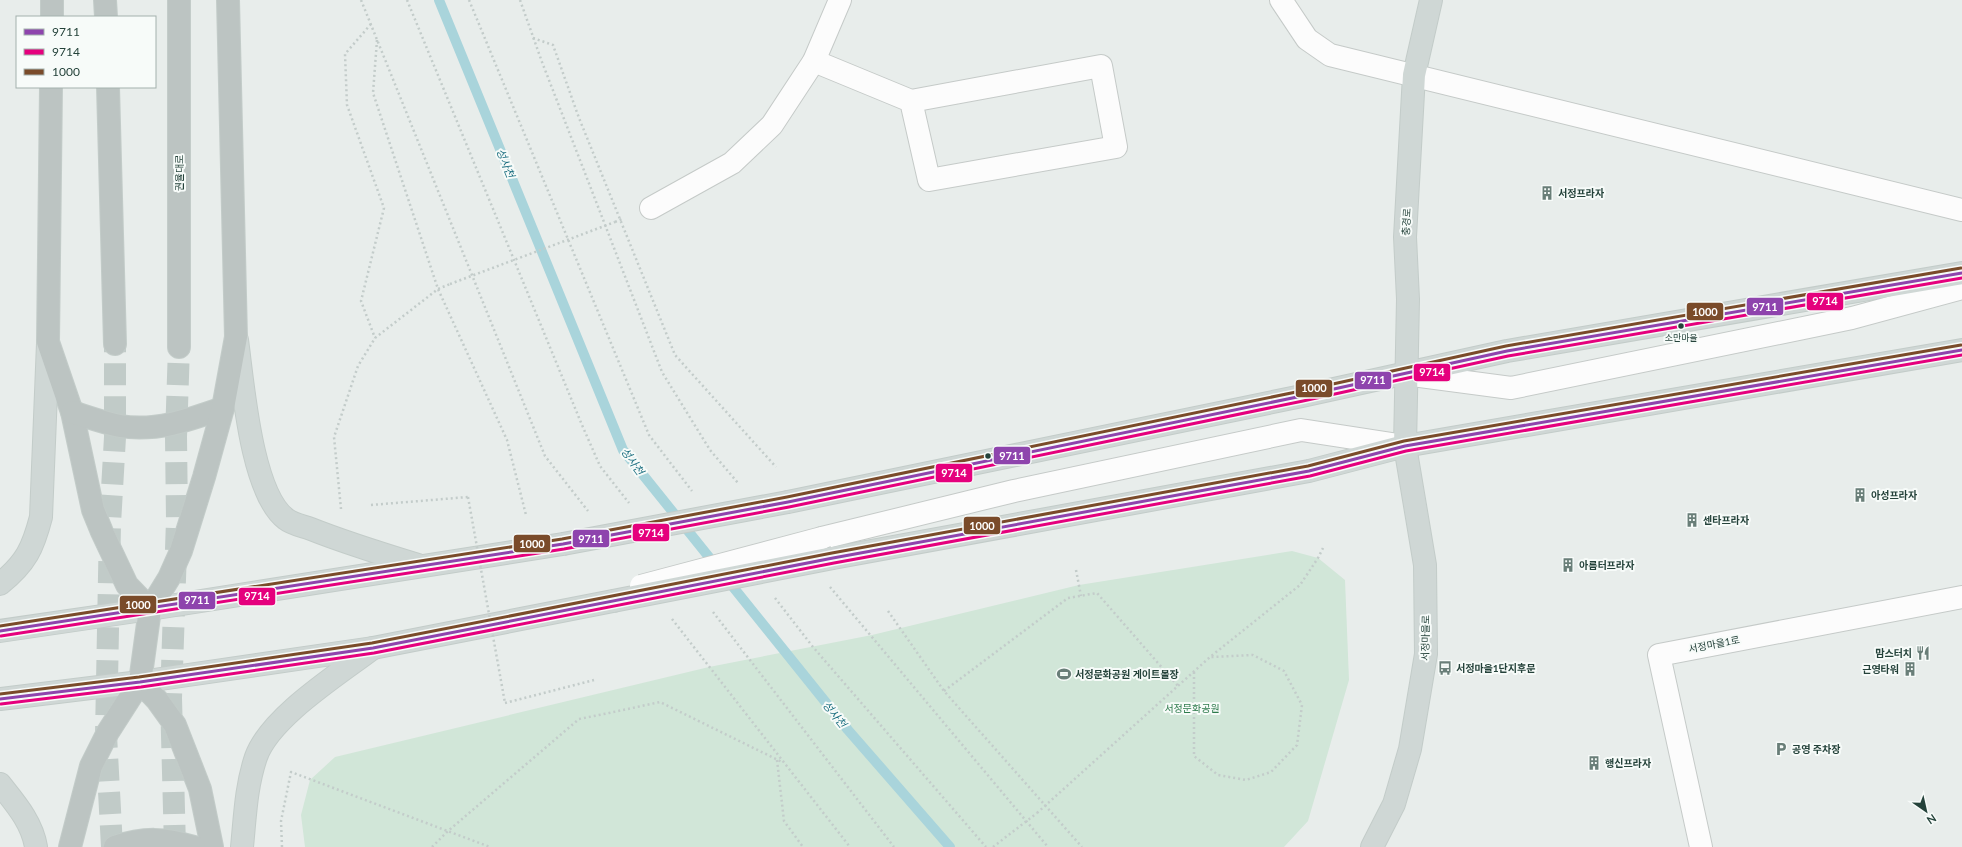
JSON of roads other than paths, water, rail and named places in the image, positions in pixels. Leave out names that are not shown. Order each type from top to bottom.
[{"type":"highway","points":[[52,0],[52,16]]},
{"type":"highway","points":[[105,0],[106,16]]},
{"type":"highway","name":"권율대로","points":[[178,0],[179,347]]},
{"type":"highway","points":[[70,847],[91,766],[108,732],[140,682],[150,609],[169,578],[181,551],[204,477],[223,408],[236,336],[228,0]]},
{"type":"highway","points":[[51,88],[48,342],[72,412],[90,495],[102,532],[127,585],[150,609]]},
{"type":"highway","points":[[108,88],[115,344]]},
{"type":"highway","points":[[72,412],[121,426],[144,427],[168,426],[223,408]]},
{"type":"highway","points":[[140,682],[157,700],[174,725],[200,789],[212,847]]},
{"type":"highway","points":[[115,847],[132,841],[154,839],[194,847]]},
{"type":"main road","name":"충경로","points":[[1405,446],[1405,374],[1408,298],[1405,237],[1414,75],[1431,0]]},
{"type":"main road","points":[[0,631],[423,567],[563,544],[788,502],[1405,374],[1507,351],[1962,272]]},
{"type":"main road","points":[[236,336],[255,462],[264,488],[273,504],[286,519],[332,537],[423,567]]},
{"type":"main road","points":[[0,584],[27,557],[35,539],[41,517],[48,342]]},
{"type":"main road","points":[[0,699],[140,682],[373,648],[576,608],[612,598],[1309,471],[1405,446],[1962,350]]},
{"type":"main road","name":"서정마을로","points":[[1372,847],[1394,804],[1410,749],[1426,654],[1424,565],[1405,446]]},
{"type":"main road","points":[[242,847],[249,782],[257,756],[266,738],[292,710],[373,648]]},
{"type":"main road","points":[[0,784],[22,811],[35,838],[36,847]]},
{"type":"street","points":[[651,208],[732,163],[772,125],[814,61],[840,0]]},
{"type":"street","points":[[1281,0],[1308,39],[1330,55],[1962,210]]},
{"type":"street","points":[[814,61],[911,101],[1101,66],[1116,147],[929,180],[911,101]]},
{"type":"street","points":[[1405,374],[1511,388],[1852,318],[1962,288]]},
{"type":"street","points":[[612,598],[822,538],[1014,491],[1300,430],[1405,446]]},
{"type":"street","name":"서정마을1로","points":[[1701,847],[1659,654],[1962,597]]},
{"type":"waterway","name":"성사천","points":[[439,0],[623,450],[848,730],[950,847]]},
{"type":"tunnel","points":[[112,847],[106,735],[110,524],[115,437],[115,344]]},
{"type":"tunnel","points":[[175,847],[171,698],[177,520],[176,437],[179,347]]},
{"type":"place","name":"서정프라자","points":[[1547,193]]},
{"type":"place","name":"소만마을","points":[[1681,326]]},
{"type":"place","name":"아성프라자","points":[[1860,495]]},
{"type":"place","name":"센타프라자","points":[[1692,520]]},
{"type":"place","name":"아름터프라자","points":[[1568,565]]},
{"type":"place","name":"맘스터치","points":[[1923,653]]},
{"type":"place","name":"서정마을1단지후문","points":[[1445,668]]},
{"type":"place","name":"근영타워","points":[[1910,669]]},
{"type":"place","name":"서정문화공원 게이트볼장","points":[[1064,674]]},
{"type":"place","name":"공영 주차장","points":[[1781,749]]},
{"type":"place","name":"행신프라자","points":[[1594,763]]},
{"type":"park label","name":"서정문화공원","points":[[1192,708]]}]
